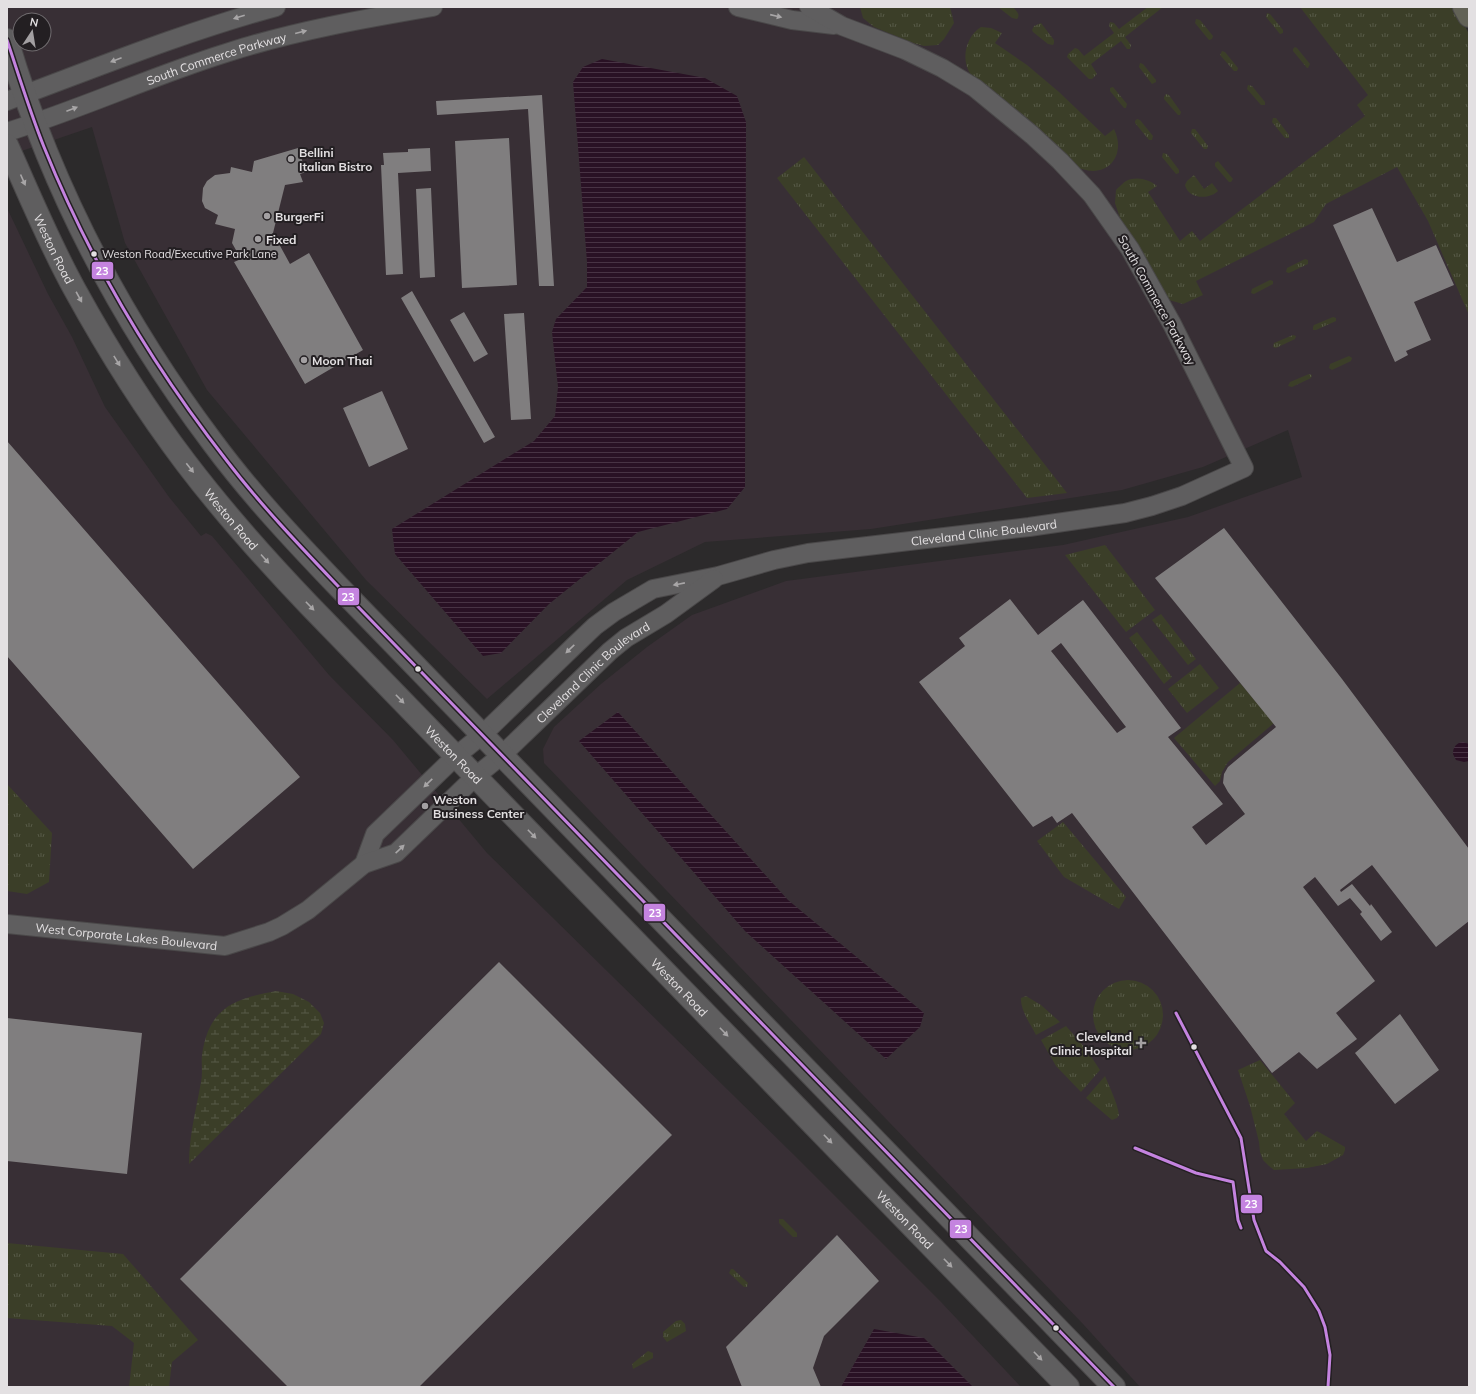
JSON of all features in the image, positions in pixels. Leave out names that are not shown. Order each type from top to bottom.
[{"type":"highway","points":[[1464,7],[1469,16]]},
{"type":"main road","points":[[7,40],[16,98],[36,123],[67,198],[102,268],[150,352],[172,386],[239,476],[282,528],[1114,1387]]},
{"type":"main road","name":"Weston Road","points":[[7,145],[51,242],[93,321],[143,403],[186,463],[248,540],[283,578],[1068,1387]]},
{"type":"street","points":[[16,98],[130,54],[212,26],[276,7]]},
{"type":"street","name":"South Commerce Parkway","points":[[7,132],[36,123],[225,53],[306,30],[348,14],[433,7]]},
{"type":"street","name":"South Commerce Parkway","points":[[738,7],[792,20],[842,26]]},
{"type":"street","name":"South Commerce Parkway","points":[[809,7],[842,26],[904,50],[942,68],[975,88],[1060,160],[1086,188],[1130,249],[1175,330],[1244,468]]},
{"type":"street","name":"Cleveland Clinic Boulevard","points":[[482,735],[595,626],[635,598],[653,589],[718,576],[774,560],[808,553],[1033,526],[1124,513],[1182,496],[1244,468]]},
{"type":"street","name":"Cleveland Clinic Boulevard","points":[[476,776],[502,755],[610,651],[626,638],[666,614],[718,576]]},
{"type":"street","name":"West Corporate Lakes Boulevard","points":[[364,864],[375,834],[456,756],[482,735]]},
{"type":"street","name":"West Corporate Lakes Boulevard","points":[[7,924],[225,946],[268,932],[295,919],[321,901],[364,864],[396,853],[476,776]]},
{"type":"shaded area","points":[[7,7],[1332,7],[1469,246],[1469,1387],[1140,1387],[1083,1324],[544,763],[543,749],[554,727],[601,684],[647,647],[692,615],[786,581],[1063,545],[1188,517],[1302,477],[1288,430],[1203,467],[1122,490],[871,529],[705,542],[627,580],[487,699],[366,580],[207,390],[125,243],[92,127],[7,156]]},
{"type":"shaded area","points":[[602,59],[705,78],[737,96],[746,122],[745,487],[727,509],[638,532],[549,604],[501,653],[483,656],[395,554],[392,529],[534,441],[555,416],[558,387],[552,332],[556,319],[587,287],[587,262],[573,82],[583,67]]},
{"type":"shaded area","points":[[7,208],[48,294],[72,337],[105,407],[169,497],[201,536],[206,533],[212,536],[329,675],[393,740],[487,853],[941,1302],[1021,1387],[7,1387]]},
{"type":"shaded area","points":[[618,712],[788,900],[924,1013],[920,1027],[886,1059],[745,931],[579,741]]},
{"type":"shaded area","points":[[1463,742],[1469,744],[1469,761],[1464,762],[1456,760],[1453,754],[1455,746],[1458,743]]},
{"type":"shaded area","points":[[874,1329],[924,1338],[973,1387],[841,1387]]},
{"type":"green space","points":[[860,7],[950,7],[954,23],[944,39],[938,45],[924,46],[874,27],[863,18]]},
{"type":"green space","points":[[998,7],[1013,7],[1018,13],[1017,19],[1012,18]]},
{"type":"green space","points":[[1148,7],[1163,7],[1125,37],[1131,45],[1130,49],[1127,49],[1121,41],[1091,64],[1097,74],[1092,79],[1089,79],[1067,57],[1068,54],[1075,48],[1078,49],[1084,56],[1114,33],[1109,26],[1110,22],[1114,23],[1119,29]]},
{"type":"green space","points":[[1300,7],[1455,7],[1469,34],[1469,315],[1428,221],[1397,167],[1326,204],[1314,222],[1196,281],[1203,295],[1183,304],[1169,300],[1121,221],[1115,203],[1116,190],[1130,179],[1142,179],[1157,186],[1148,192],[1180,241],[1192,231],[1200,241],[1365,116],[1357,105],[1368,95]]},
{"type":"green space","points":[[1267,13],[1270,14],[1283,30],[1283,33],[1280,34],[1266,17]]},
{"type":"green space","points":[[1196,19],[1200,20],[1213,36],[1212,39],[1209,40],[1195,23]]},
{"type":"green space","points":[[1041,23],[1054,40],[1053,45],[1048,44],[1033,32],[1032,30],[1034,26]]},
{"type":"green space","points":[[981,27],[991,28],[1002,33],[995,43],[1027,65],[1059,92],[1105,136],[1114,129],[1117,138],[1117,155],[1108,167],[1092,171],[1076,166],[971,75],[966,62],[966,49],[972,36]]},
{"type":"green space","points":[[1295,47],[1310,64],[1308,68],[1293,51]]},
{"type":"green space","points":[[1222,51],[1225,52],[1238,68],[1237,71],[1234,71],[1220,55]]},
{"type":"green space","points":[[1140,63],[1143,64],[1156,82],[1152,84],[1139,67]]},
{"type":"green space","points":[[1248,85],[1252,86],[1265,102],[1265,105],[1261,105],[1247,89]]},
{"type":"green space","points":[[1113,87],[1127,104],[1126,108],[1124,108],[1110,91],[1110,88]]},
{"type":"green space","points":[[1166,94],[1169,95],[1181,112],[1180,115],[1178,115],[1164,99]]},
{"type":"green space","points":[[1273,118],[1276,118],[1289,135],[1289,138],[1285,138],[1272,122]]},
{"type":"green space","points":[[1137,119],[1140,120],[1153,136],[1152,140],[1149,140],[1135,123]]},
{"type":"green space","points":[[1192,129],[1195,129],[1208,146],[1207,149],[1204,149],[1191,133]]},
{"type":"green space","points":[[1163,153],[1167,154],[1179,170],[1179,173],[1176,174],[1162,157]]},
{"type":"green space","points":[[804,157],[1067,493],[1027,498],[777,178]]},
{"type":"green space","points":[[1218,161],[1233,179],[1231,182],[1229,182],[1215,166],[1215,163]]},
{"type":"green space","points":[[1194,175],[1204,189],[1212,183],[1218,191],[1204,197],[1199,197],[1190,193],[1185,185]]},
{"type":"green space","points":[[1305,259],[1308,260],[1308,264],[1289,273],[1286,272],[1287,268]]},
{"type":"green space","points":[[1270,280],[1273,281],[1273,284],[1254,294],[1251,293],[1252,289]]},
{"type":"green space","points":[[1333,317],[1336,318],[1336,321],[1313,330],[1314,325]]},
{"type":"green space","points":[[1293,335],[1296,336],[1295,339],[1276,348],[1273,347],[1274,343]]},
{"type":"green space","points":[[1349,356],[1352,358],[1351,361],[1332,370],[1329,368],[1330,364]]},
{"type":"green space","points":[[1309,374],[1312,375],[1311,378],[1292,387],[1288,386],[1290,382]]},
{"type":"green space","points":[[1105,545],[1155,610],[1126,632],[1065,555]]},
{"type":"green space","points":[[1161,614],[1196,659],[1188,665],[1152,620]]},
{"type":"green space","points":[[1137,632],[1172,677],[1164,684],[1129,638]]},
{"type":"green space","points":[[1200,664],[1219,688],[1187,713],[1168,689]]},
{"type":"green space","points":[[1240,683],[1274,723],[1228,762],[1222,772],[1220,781],[1215,786],[1174,738]]},
{"type":"green space","points":[[7,784],[52,833],[49,882],[27,894],[7,891]]},
{"type":"green space","points":[[1063,822],[1126,897],[1119,909],[1064,877],[1037,841]]},
{"type":"green space","points":[[1121,980],[1135,980],[1148,986],[1157,995],[1163,1008],[1161,1028],[1153,1040],[1135,1050],[1121,1050],[1108,1044],[1099,1035],[1093,1022],[1093,1008],[1099,995],[1108,986]]},
{"type":"green space","points":[[276,991],[293,994],[309,1002],[320,1013],[324,1023],[321,1034],[189,1164],[191,1133],[202,1079],[202,1055],[205,1039],[211,1026],[217,1016],[236,1002]]},
{"type":"green space","points":[[1026,996],[1041,1005],[1060,1022],[1036,1035],[1022,1007],[1021,998]]},
{"type":"green space","points":[[1066,1026],[1086,1049],[1100,1070],[1081,1092],[1056,1066],[1041,1040]]},
{"type":"green space","points":[[1260,1060],[1295,1103],[1284,1114],[1306,1141],[1317,1131],[1345,1147],[1343,1155],[1327,1164],[1307,1168],[1274,1170],[1263,1160],[1250,1106],[1238,1070]]},
{"type":"green space","points":[[1105,1076],[1115,1100],[1119,1115],[1117,1118],[1112,1120],[1086,1098]]},
{"type":"green space","points":[[779,1219],[783,1219],[797,1233],[797,1237],[793,1237],[779,1223]]},
{"type":"green space","points":[[7,1243],[123,1254],[198,1340],[172,1362],[169,1387],[129,1387],[134,1343],[112,1326],[7,1318]]},
{"type":"green space","points":[[731,1269],[733,1269],[748,1283],[747,1287],[744,1287],[729,1273]]},
{"type":"green space","points":[[681,1320],[685,1324],[686,1331],[667,1342],[663,1337],[663,1332],[676,1321]]},
{"type":"green space","points":[[648,1351],[653,1353],[653,1358],[633,1369],[632,1364]]},
{"type":"building","points":[[542,95],[554,286],[539,286],[528,109],[437,115],[436,101]]},
{"type":"building","points":[[509,138],[517,285],[462,288],[455,141]]},
{"type":"building","points":[[298,148],[306,172],[300,174],[303,182],[285,185],[273,233],[290,264],[309,253],[363,350],[305,384],[234,262],[241,259],[232,243],[235,229],[215,224],[218,215],[205,208],[202,201],[203,188],[207,181],[215,175],[230,173],[231,167],[252,172],[254,161]]},
{"type":"building","points":[[430,148],[431,171],[398,173],[403,274],[386,275],[381,165],[384,165],[383,153],[408,152],[408,149]]},
{"type":"building","points":[[431,188],[435,277],[420,278],[416,189]]},
{"type":"building","points":[[1372,208],[1397,262],[1436,245],[1454,285],[1414,302],[1431,340],[1406,351],[1408,355],[1395,362],[1333,225]]},
{"type":"building","points":[[412,291],[495,437],[484,443],[401,298]]},
{"type":"building","points":[[464,312],[488,354],[474,362],[450,320]]},
{"type":"building","points":[[524,313],[531,419],[511,420],[504,314]]},
{"type":"building","points":[[382,391],[408,449],[369,467],[343,408]]},
{"type":"building","points":[[7,441],[300,777],[193,869],[7,656]]},
{"type":"building","points":[[1224,528],[1342,679],[1469,849],[1469,921],[1436,947],[1372,865],[1340,890],[1341,892],[1352,884],[1370,906],[1371,904],[1392,932],[1381,941],[1360,914],[1362,912],[1350,898],[1338,906],[1315,877],[1303,887],[1375,981],[1336,1013],[1357,1039],[1317,1069],[1299,1052],[1272,1073],[1072,813],[1057,823],[1052,816],[1033,827],[919,682],[965,646],[959,638],[1010,599],[1038,635],[1083,600],[1181,728],[1168,737],[1223,804],[1192,827],[1206,845],[1245,814],[1223,783],[1224,774],[1228,767],[1276,727],[1155,578]],"holes":[[[1061,643],[1126,727],[1117,733],[1051,651]]]},
{"type":"building","points":[[499,962],[672,1135],[419,1387],[288,1387],[180,1279]]},
{"type":"building","points":[[1400,1014],[1439,1070],[1395,1104],[1355,1053]]},
{"type":"building","points":[[7,1018],[142,1033],[127,1174],[7,1161]]},
{"type":"building","points":[[837,1235],[879,1281],[824,1336],[813,1368],[821,1387],[742,1387],[726,1347]]},
{"type":"transit line","name":"23","points":[[7,40],[44,147],[81,230],[102,270],[124,310],[173,387],[199,425],[253,493],[336,584],[1114,1387]]},
{"type":"transit line","name":"23","points":[[1176,1013],[1241,1138],[1254,1220],[1266,1251],[1280,1262],[1304,1287],[1319,1311],[1325,1327],[1330,1355],[1328,1387]]},
{"type":"transit line","name":"23","points":[[1135,1148],[1196,1173],[1233,1182],[1238,1220],[1241,1228]]},
{"type":"place","name":"Bellini Italian Bistro","points":[[291,159]]},
{"type":"place","name":"BurgerFi","points":[[267,216]]},
{"type":"place","name":"Fixed","points":[[258,239]]},
{"type":"place","name":"Weston Road/Executive Park Lane","points":[[94,254]]},
{"type":"place","name":"Moon Thai","points":[[304,360]]},
{"type":"place","name":"Weston Business Center","points":[[425,806]]},
{"type":"place","name":"Cleveland Clinic Hospital","points":[[1141,1043]]}]
